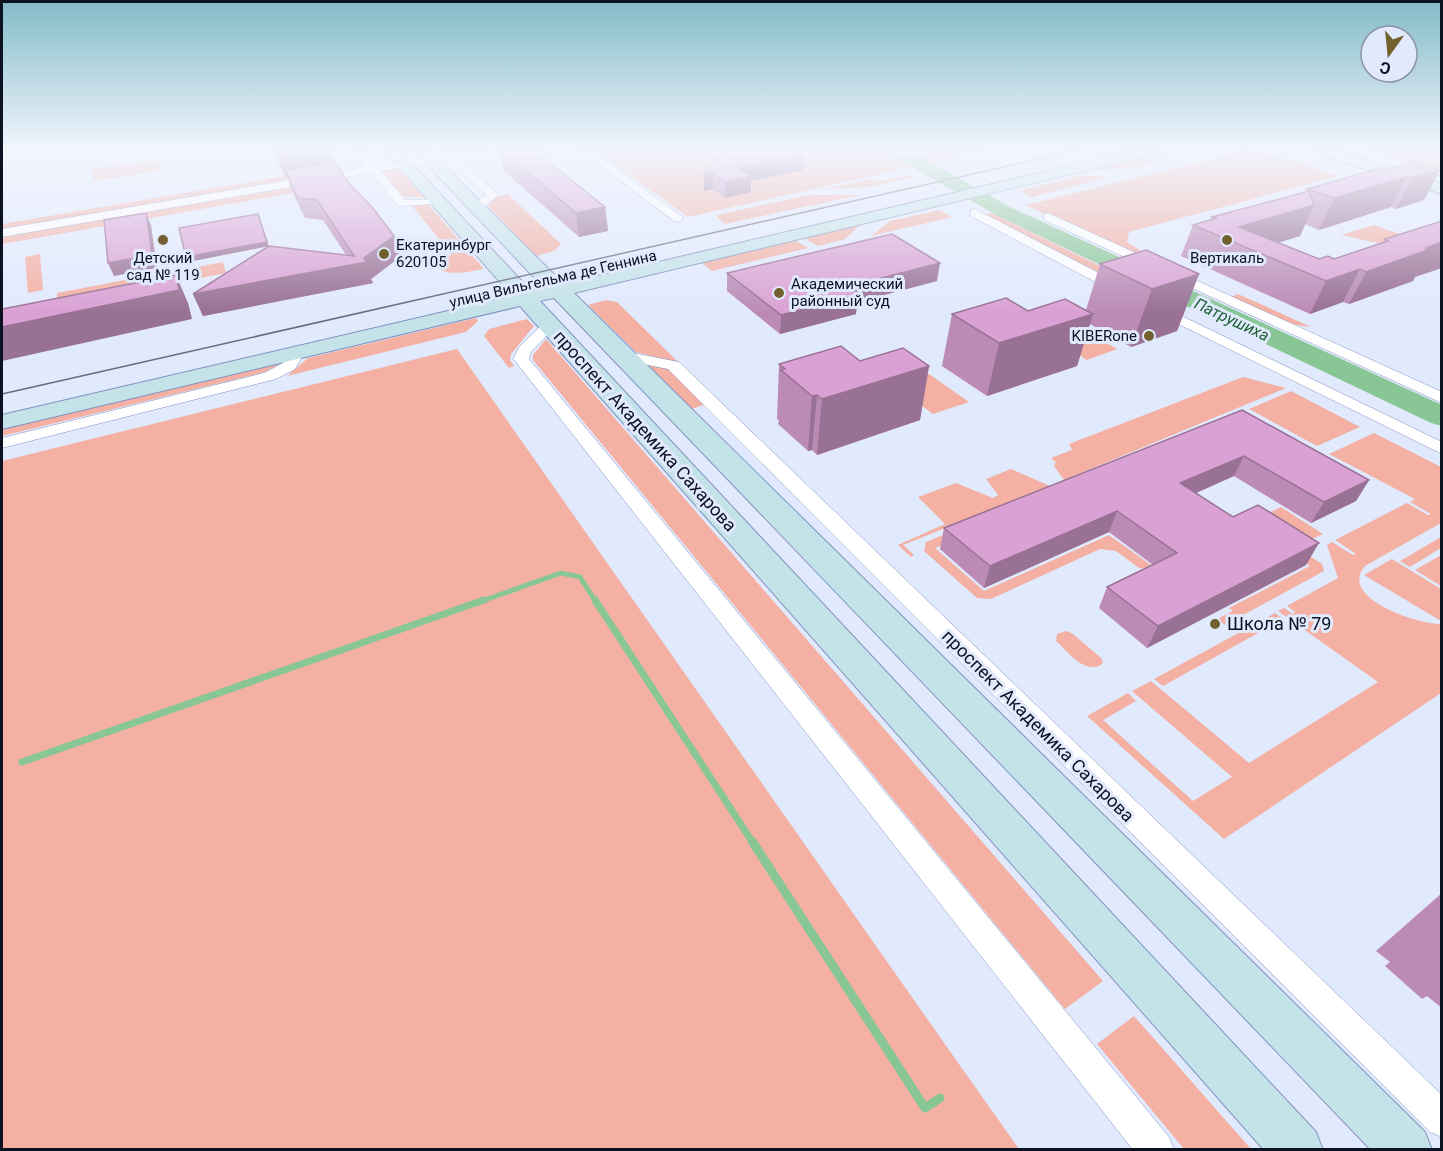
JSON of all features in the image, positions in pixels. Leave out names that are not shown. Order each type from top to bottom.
[{"type":"street","points":[[2,233],[166,205]]},
{"type":"street","name":"проспект Академика Сахарова","points":[[442,205],[538,290],[623,356],[1407,1149]]},
{"type":"street","name":"проспект Академика Сахарова","points":[[474,205],[538,290],[549,326],[1298,1149]]},
{"type":"street","points":[[660,205],[678,218]]},
{"type":"street","name":"улица Вильгельма де Геннина","points":[[2,406],[538,290],[899,205]]},
{"type":"street","points":[[975,213],[1136,297],[1442,449]]},
{"type":"street","points":[[1048,217],[1442,398]]},
{"type":"street","name":"улица Вильгельма де Геннина","points":[[2,422],[297,352],[538,290]]},
{"type":"street","name":"проспект Академика Сахарова","points":[[549,326],[524,350],[521,359],[1156,1149]]},
{"type":"street","points":[[2,443],[270,376],[289,366],[297,352]]},
{"type":"street","name":"проспект Академика Сахарова","points":[[623,356],[673,365],[1442,1120]]},
{"type":"shaded area","points":[[116,205],[227,205],[2,244],[2,224]]},
{"type":"shaded area","points":[[429,205],[484,269],[453,273],[433,266],[427,260],[452,255],[413,207]]},
{"type":"shaded area","points":[[519,205],[561,244],[554,251],[536,256],[488,206]]},
{"type":"shaded area","points":[[671,205],[743,205],[688,217]]},
{"type":"shaded area","points":[[764,205],[815,205],[725,224],[717,215]]},
{"type":"shaded area","points":[[1026,205],[1231,205],[1129,232],[1127,242],[1148,255],[1127,253]]},
{"type":"shaded area","points":[[939,210],[952,217],[871,236],[890,221]]},
{"type":"shaded area","points":[[992,213],[1141,286],[1131,289],[980,215]]},
{"type":"shaded area","points":[[861,224],[845,239],[818,246],[807,240],[808,236]]},
{"type":"shaded area","points":[[1374,225],[1413,239],[1391,246],[1341,235]]},
{"type":"shaded area","points":[[788,240],[796,241],[808,248],[712,271],[700,261]]},
{"type":"shaded area","points":[[40,254],[43,290],[28,293],[25,257]]},
{"type":"shaded area","points":[[223,262],[226,273],[185,281],[182,270]]},
{"type":"shaded area","points":[[156,274],[158,286],[57,306],[57,293]]},
{"type":"shaded area","points":[[1238,294],[1311,327],[1283,323],[1228,298]]},
{"type":"shaded area","points":[[606,300],[617,302],[679,363],[636,352],[588,305]]},
{"type":"shaded area","points":[[476,318],[478,321],[466,332],[287,376],[308,358]]},
{"type":"shaded area","points":[[527,319],[534,326],[511,354],[510,360],[514,366],[509,368],[484,336],[489,329]]},
{"type":"shaded area","points":[[1075,325],[1117,349],[1087,360],[1070,350]]},
{"type":"shaded area","points":[[546,339],[1103,981],[1065,1009],[533,360],[533,355]]},
{"type":"shaded area","points":[[457,349],[1019,1149],[2,1149],[2,461]]},
{"type":"shaded area","points":[[280,360],[278,365],[265,372],[2,436],[2,428]]},
{"type":"shaded area","points":[[647,364],[669,369],[706,404],[692,409]]},
{"type":"shaded area","points":[[929,374],[969,402],[933,414],[918,403],[867,394]]},
{"type":"shaded area","points":[[1243,377],[1286,388],[1064,480],[1054,466],[1056,462],[1051,458],[1072,450],[1069,444]]},
{"type":"shaded area","points":[[1291,391],[1360,427],[1317,446],[1249,409]]},
{"type":"shaded area","points":[[1374,433],[1441,467],[1441,523],[1365,566],[1359,578],[1362,589],[1371,599],[1384,607],[1416,620],[1441,624],[1441,693],[1224,839],[1087,716],[1128,693],[1136,701],[1103,720],[1193,801],[1232,777],[1132,691],[1151,681],[1249,763],[1378,682],[1278,611],[1284,608],[1293,614],[1295,612],[1287,606],[1338,578],[1327,545],[1332,542],[1353,555],[1356,554],[1335,540],[1407,503],[1428,515],[1431,514],[1410,502],[1415,499],[1329,454]]},
{"type":"shaded area","points":[[1011,469],[1050,486],[903,545],[914,555],[911,557],[898,545],[945,524],[918,497],[956,483],[993,498],[998,495],[986,479]]},
{"type":"shaded area","points":[[1038,496],[1046,502],[935,548],[984,591],[1109,535],[1155,568],[1139,568],[1116,551],[1100,549],[991,599],[977,598],[924,551],[926,542]]},
{"type":"shaded area","points":[[1281,507],[1323,534],[1306,542],[1264,515]]},
{"type":"shaded area","points":[[1255,521],[1322,564],[1324,571],[1225,625],[1217,619],[1233,611],[1229,608],[1310,566],[1284,549]]},
{"type":"shaded area","points":[[1441,537],[1441,548],[1410,567],[1400,561]]},
{"type":"shaded area","points":[[1441,555],[1441,586],[1415,570]]},
{"type":"shaded area","points":[[1392,559],[1441,589],[1441,621],[1364,575]]},
{"type":"shaded area","points":[[1275,613],[1283,619],[1163,686],[1154,679]]},
{"type":"shaded area","points":[[1067,631],[1101,658],[1103,662],[1101,665],[1088,667],[1082,664],[1056,641],[1057,634]]},
{"type":"shaded area","points":[[1134,1016],[1251,1149],[1184,1149],[1097,1044]]},
{"type":"building","points":[[320,205],[370,205],[394,236],[364,258],[367,262],[193,294],[269,246],[354,256]]},
{"type":"building","points":[[566,205],[602,205],[605,207],[576,213]]},
{"type":"building","points":[[1258,205],[1314,205],[1239,227],[1319,259],[1328,256],[1334,259],[1388,241],[1385,239],[1442,221],[1442,242],[1426,248],[1430,249],[1366,272],[1360,269],[1326,281],[1193,225],[1216,218],[1212,217]]},
{"type":"building","points":[[146,213],[152,255],[108,263],[104,220]]},
{"type":"building","points":[[258,214],[267,242],[186,257],[179,228]]},
{"type":"building","points":[[892,234],[940,263],[846,287],[858,295],[781,315],[727,273]]},
{"type":"building","points":[[1146,250],[1199,274],[1152,289],[1100,264]]},
{"type":"building","points":[[176,275],[179,290],[2,327],[2,309]]},
{"type":"building","points":[[1006,298],[1028,311],[1065,299],[1093,314],[999,343],[952,314]]},
{"type":"building","points":[[841,346],[860,361],[903,348],[929,366],[822,399],[817,395],[812,396],[781,370],[785,369],[779,364]]},
{"type":"building","points":[[1242,410],[1369,480],[1324,502],[1244,456],[1180,483],[1233,517],[1258,505],[1319,543],[1158,626],[1107,587],[1177,553],[1117,511],[990,566],[944,528]]},
{"type":"waterway","name":"Патрушиха","points":[[992,205],[1442,417]]},
{"type":"waterway","points":[[479,602],[561,573],[580,577],[596,602]]},
{"type":"waterway","points":[[22,762],[484,600]]},
{"type":"waterway","points":[[595,600],[753,843]]},
{"type":"waterway","points":[[752,841],[925,1108],[940,1098]]},
{"type":"tram line","points":[[2,394],[837,205]]},
{"type":"place","name":"Детский сад № 119","points":[[163,240]]},
{"type":"place","name":"Вертикаль","points":[[1227,240]]},
{"type":"place","name":"Екатеринбург 620105","points":[[384,254]]},
{"type":"place","name":"Академический районный суд","points":[[779,293]]},
{"type":"place","name":"KIBERone","points":[[1149,336]]},
{"type":"place","name":"Школа № 79","points":[[1215,624]]}]
